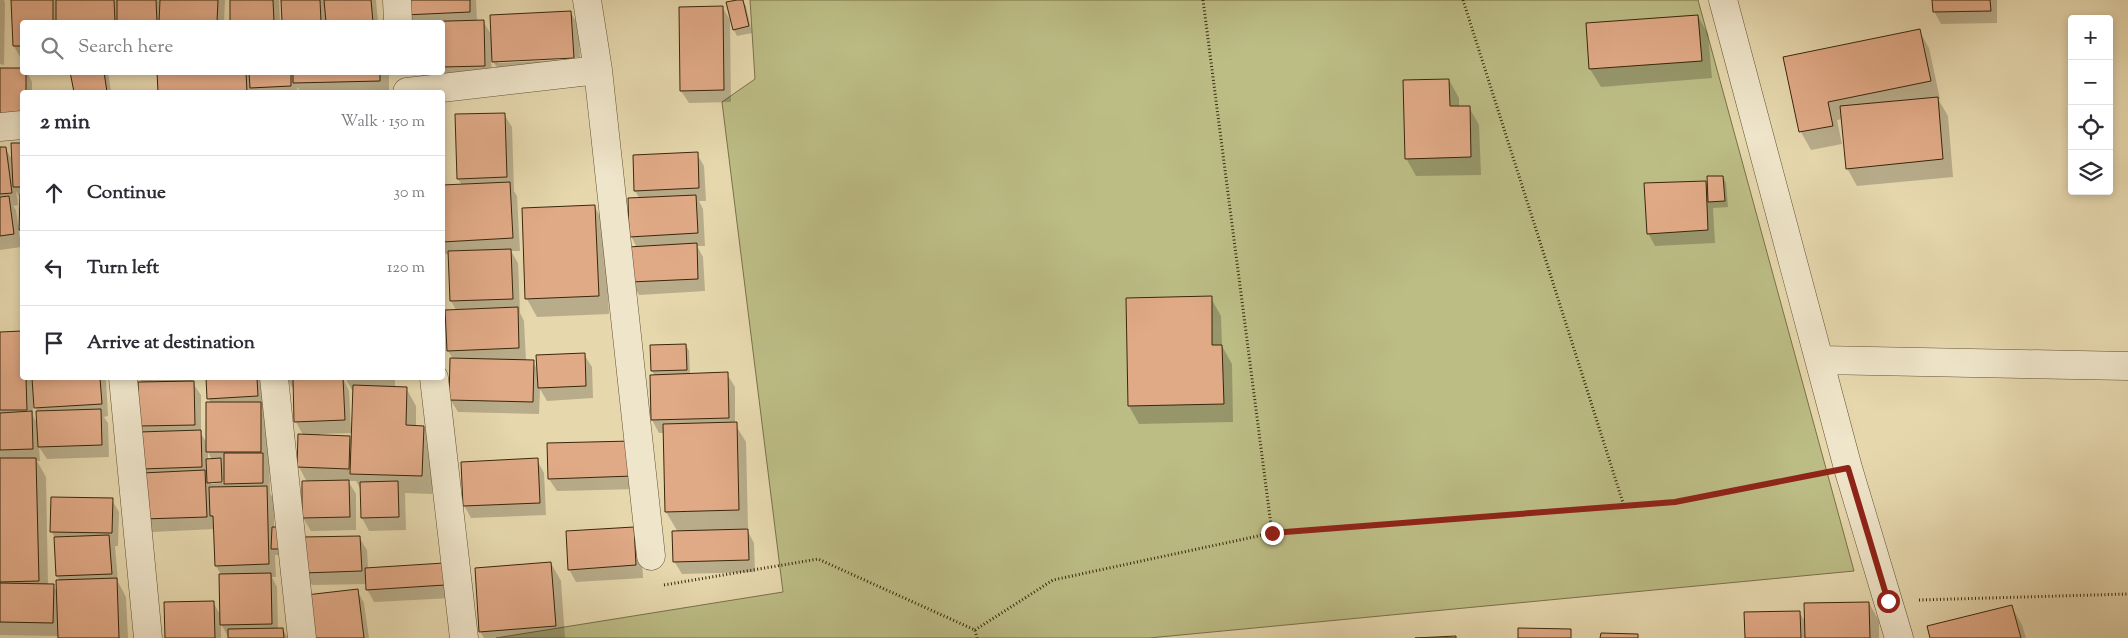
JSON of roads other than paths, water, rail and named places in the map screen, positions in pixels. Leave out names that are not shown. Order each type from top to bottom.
[{"type":"street","points":[[397,0],[398,20]]},
{"type":"street","points":[[588,0],[598,70],[651,556]]},
{"type":"street","points":[[1723,0],[1821,360],[1848,468],[1900,638]]},
{"type":"street","points":[[424,90],[598,70]]},
{"type":"street","points":[[401,75],[402,90]]},
{"type":"street","points":[[0,127],[20,125]]},
{"type":"street","points":[[1821,360],[2128,366]]},
{"type":"street","points":[[123,380],[148,638]]},
{"type":"street","points":[[274,380],[302,638]]},
{"type":"street","points":[[434,380],[464,638]]}]
